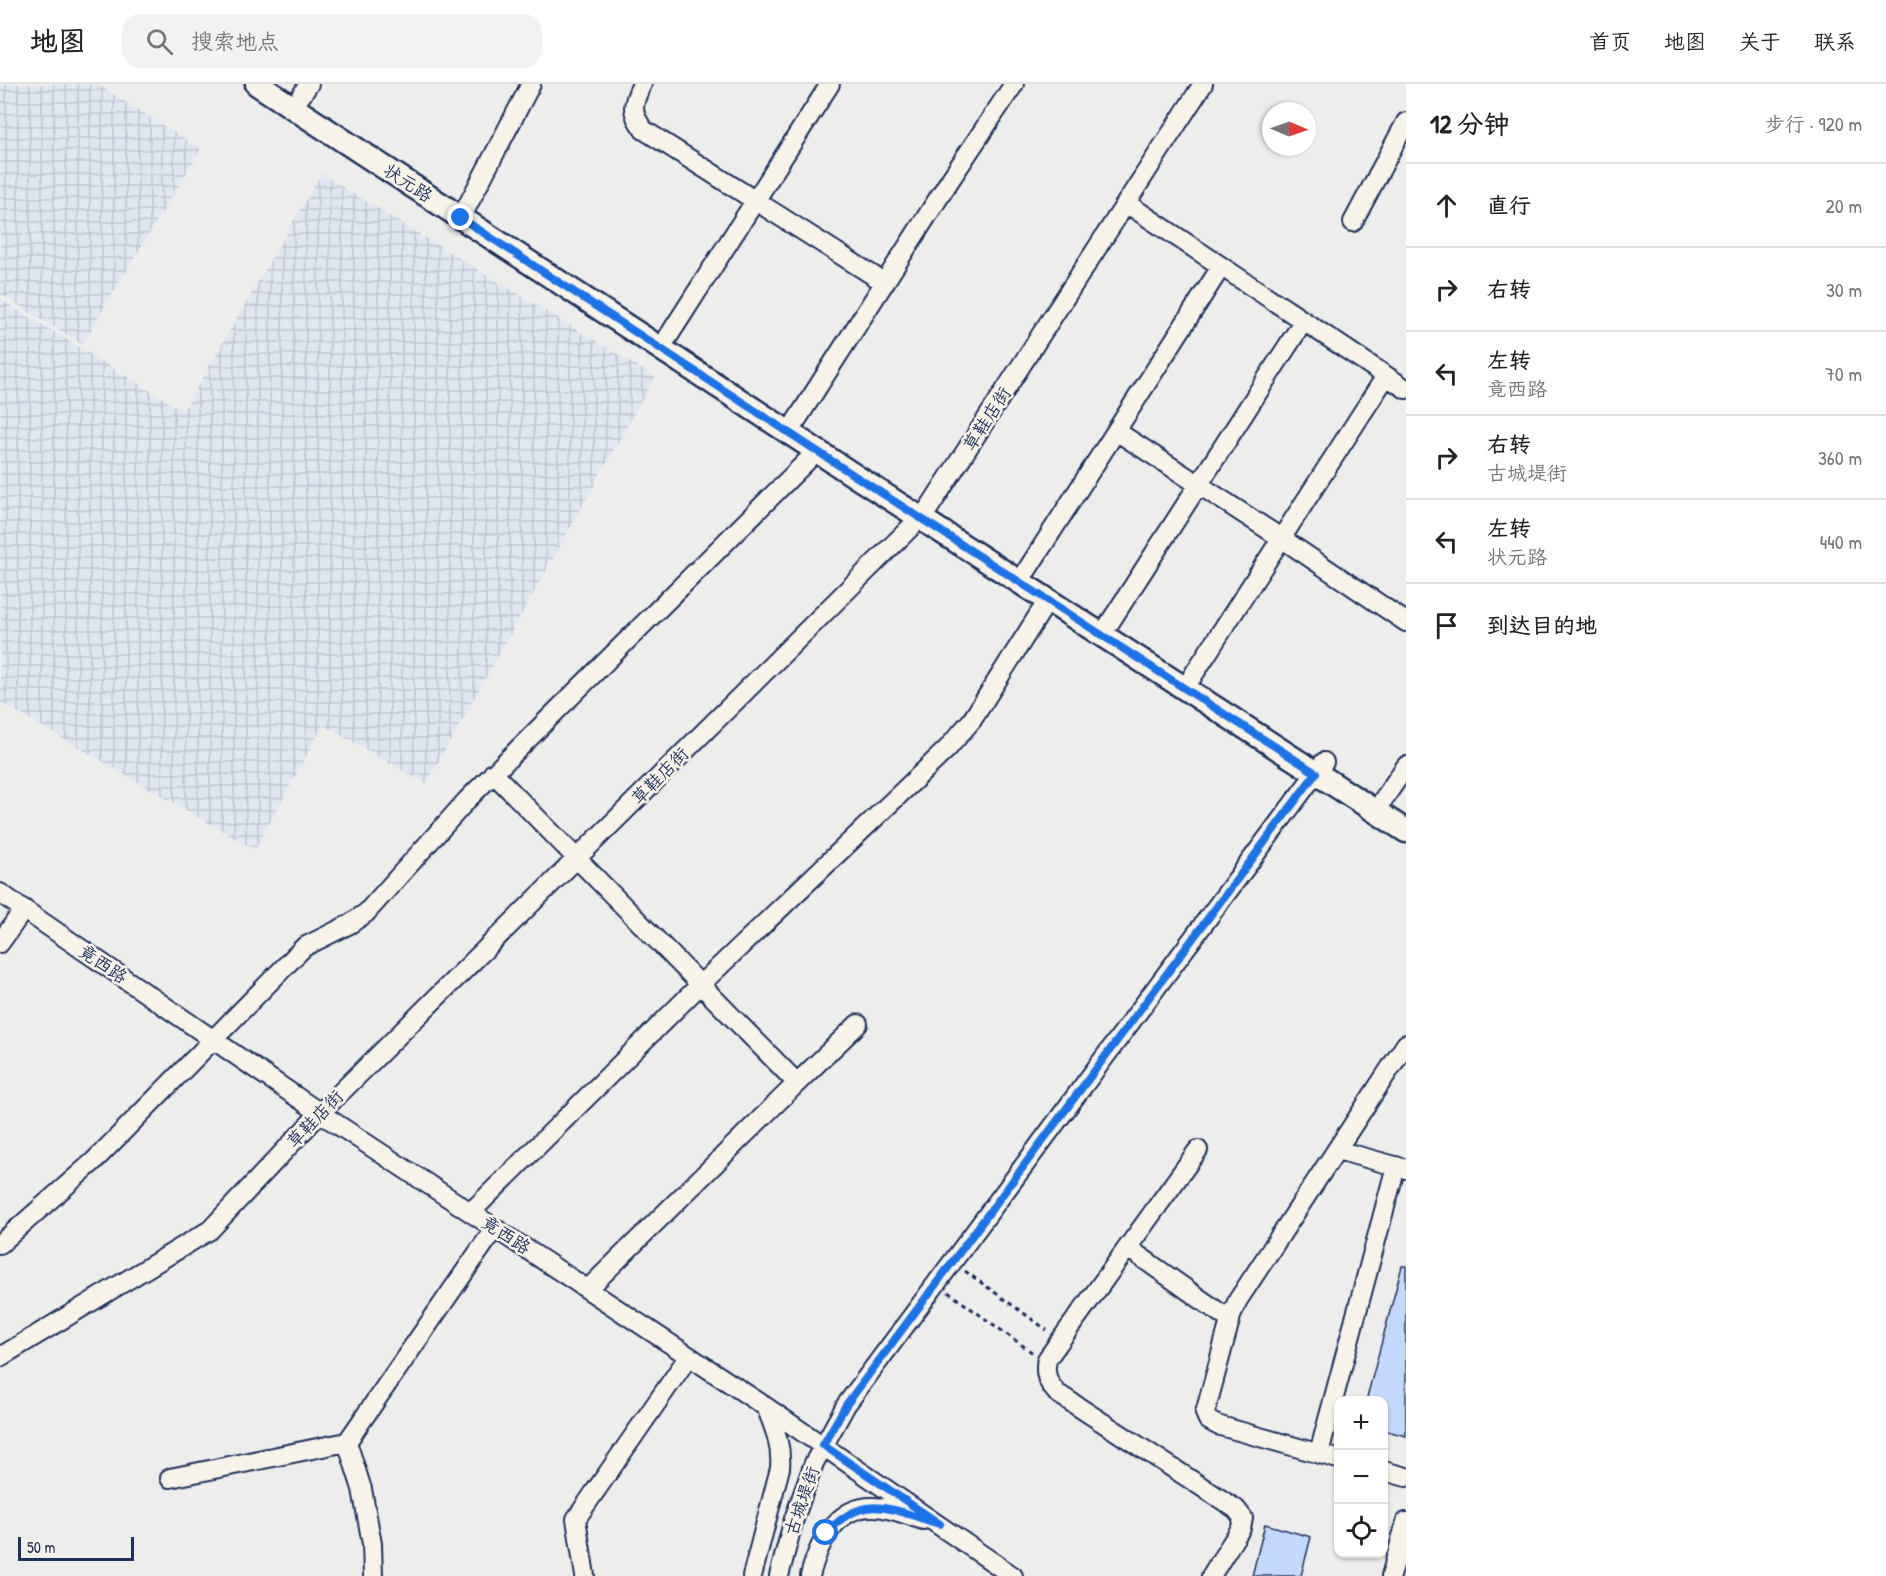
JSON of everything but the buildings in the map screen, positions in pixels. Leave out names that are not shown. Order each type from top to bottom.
[{"type":"main road","name":"状元路","points":[[257,84],[668,337],[796,421],[1048,600],[1320,767],[1406,814]]},
{"type":"main road","name":"状元路","points":[[297,88],[464,212],[817,451],[1027,570],[1192,676],[1406,831]]},
{"type":"street","points":[[464,212],[531,84]]},
{"type":"street","points":[[642,84],[633,107],[635,118],[644,130],[885,283]]},
{"type":"street","points":[[668,337],[830,84]]},
{"type":"street","points":[[796,421],[1014,84]]},
{"type":"street","name":"草鞋店街","points":[[0,1358],[210,1230],[321,1113],[925,513],[1203,84]]},
{"type":"street","points":[[1353,222],[1406,122]]},
{"type":"street","points":[[1126,203],[1406,389]]},
{"type":"street","points":[[1027,570],[1221,267]]},
{"type":"street","points":[[1109,624],[1303,322]]},
{"type":"street","points":[[1192,676],[1386,376]]},
{"type":"street","points":[[1116,431],[1406,622]]},
{"type":"street","points":[[0,1244],[94,1161],[304,947],[350,924],[366,913],[467,800],[817,451]]},
{"type":"street","points":[[471,1212],[700,984],[947,749],[972,720],[1048,600]]},
{"type":"street","points":[[1383,800],[1406,766]]},
{"type":"street","name":"古城堤街","points":[[779,1576],[794,1519],[814,1463],[846,1405],[1320,767]]},
{"type":"street","points":[[494,773],[797,1083]]},
{"type":"street","name":"竟西路","points":[[0,893],[321,1113],[823,1445],[1013,1576]]},
{"type":"street","points":[[0,943],[24,909]]},
{"type":"street","points":[[588,1289],[858,1024]]},
{"type":"street","points":[[1334,1458],[1218,1425],[1208,1420],[1205,1413],[1230,1320],[1238,1300],[1406,1044]]},
{"type":"street","points":[[1198,1150],[1061,1340],[1044,1370],[1049,1384],[1057,1393],[1236,1509],[1243,1518],[1241,1528],[1211,1576]]},
{"type":"street","points":[[1319,1453],[1401,1167],[1337,1150]]},
{"type":"street","points":[[170,1478],[346,1442],[495,1228]]},
{"type":"street","points":[[1128,1248],[1230,1320]]},
{"type":"street","points":[[585,1576],[576,1519],[689,1356]]},
{"type":"street","points":[[752,1576],[780,1467],[781,1454],[778,1440],[766,1407]]},
{"type":"street","points":[[346,1442],[362,1489],[372,1544],[373,1576]]},
{"type":"street","points":[[1388,1472],[1406,1477]]},
{"type":"street","points":[[810,1576],[816,1553],[826,1533],[841,1518],[862,1508],[882,1507],[940,1524]]},
{"type":"street","points":[[1391,1576],[1406,1522]]},
{"type":"path","points":[[952,1262],[1061,1340]]},
{"type":"path","points":[[936,1284],[1046,1363]]},
{"type":"shaded area","points":[[0,84],[97,84],[201,149],[82,344],[0,294]]},
{"type":"shaded area","points":[[321,174],[655,377],[426,784],[323,725],[255,850],[0,702],[0,299],[183,411]]},
{"type":"route","points":[[461,218],[852,474],[1316,773],[846,1405],[828,1435],[823,1445],[940,1524],[882,1507],[862,1508],[841,1518],[826,1533]]}]
